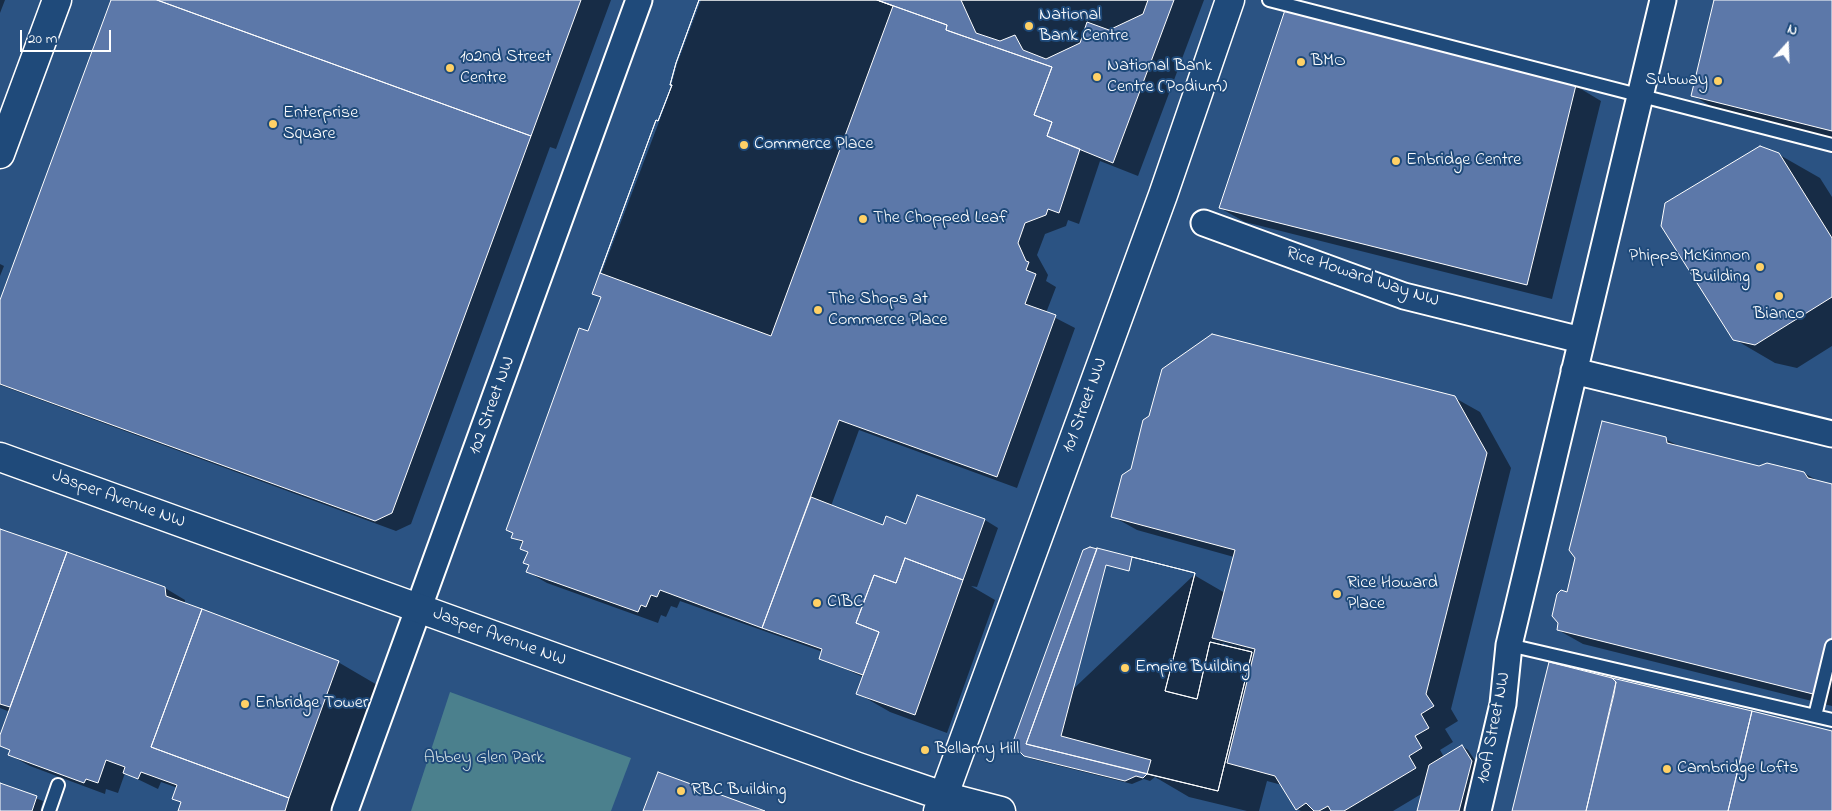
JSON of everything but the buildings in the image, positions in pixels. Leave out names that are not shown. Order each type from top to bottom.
[{"type":"main road","points":[[1,149],[58,0]]},
{"type":"main road","name":"101 Street NW","points":[[941,803],[1163,195],[1230,0]]},
{"type":"main road","name":"Jasper Avenue NW","points":[[0,457],[419,609],[941,803],[1001,811]]},
{"type":"street","name":"102 Street NW","points":[[345,811],[639,0]]},
{"type":"street","points":[[1509,645],[1663,0]]},
{"type":"street","name":"Rice Howard Way NW","points":[[1204,223],[1404,296],[1581,340]]},
{"type":"street","points":[[1574,371],[1832,434]]},
{"type":"street","name":"100A Street NW","points":[[1478,811],[1503,704],[1509,645]]},
{"type":"lane","points":[[1270,0],[1832,145]]},
{"type":"lane","points":[[1509,645],[1832,720]]},
{"type":"lane","points":[[1815,716],[1832,646]]},
{"type":"lane","points":[[49,811],[58,785]]},
{"type":"green space","name":"Abbey Glen Park","points":[[450,692],[631,758],[611,811],[411,811]]},
{"type":"place","name":"National Bank Centre","points":[[1029,26]]},
{"type":"place","name":"BMO","points":[[1301,62]]},
{"type":"place","name":"102nd Street Centre","points":[[450,68]]},
{"type":"place","name":"National Bank Centre (Podium)","points":[[1097,77]]},
{"type":"place","name":"Subway","points":[[1718,81]]},
{"type":"place","name":"Enterprise Square","points":[[273,124]]},
{"type":"place","name":"Commerce Place","points":[[744,145]]},
{"type":"place","name":"Enbridge Centre","points":[[1396,161]]},
{"type":"place","name":"The Chopped Leaf","points":[[863,219]]},
{"type":"place","name":"Phipps McKinnon Building","points":[[1760,267]]},
{"type":"place","name":"Bianco","points":[[1779,296]]},
{"type":"place","name":"The Shops at Commerce Place","points":[[818,310]]},
{"type":"place","name":"Rice Howard Place","points":[[1337,594]]},
{"type":"place","name":"CIBC","points":[[817,603]]},
{"type":"place","name":"Empire Building","points":[[1125,668]]},
{"type":"place","name":"Enbridge Tower","points":[[245,704]]},
{"type":"place","name":"Bellamy Hill","points":[[925,750]]},
{"type":"place","name":"Cambridge Lofts","points":[[1667,769]]},
{"type":"place","name":"RBC Building","points":[[681,791]]}]
